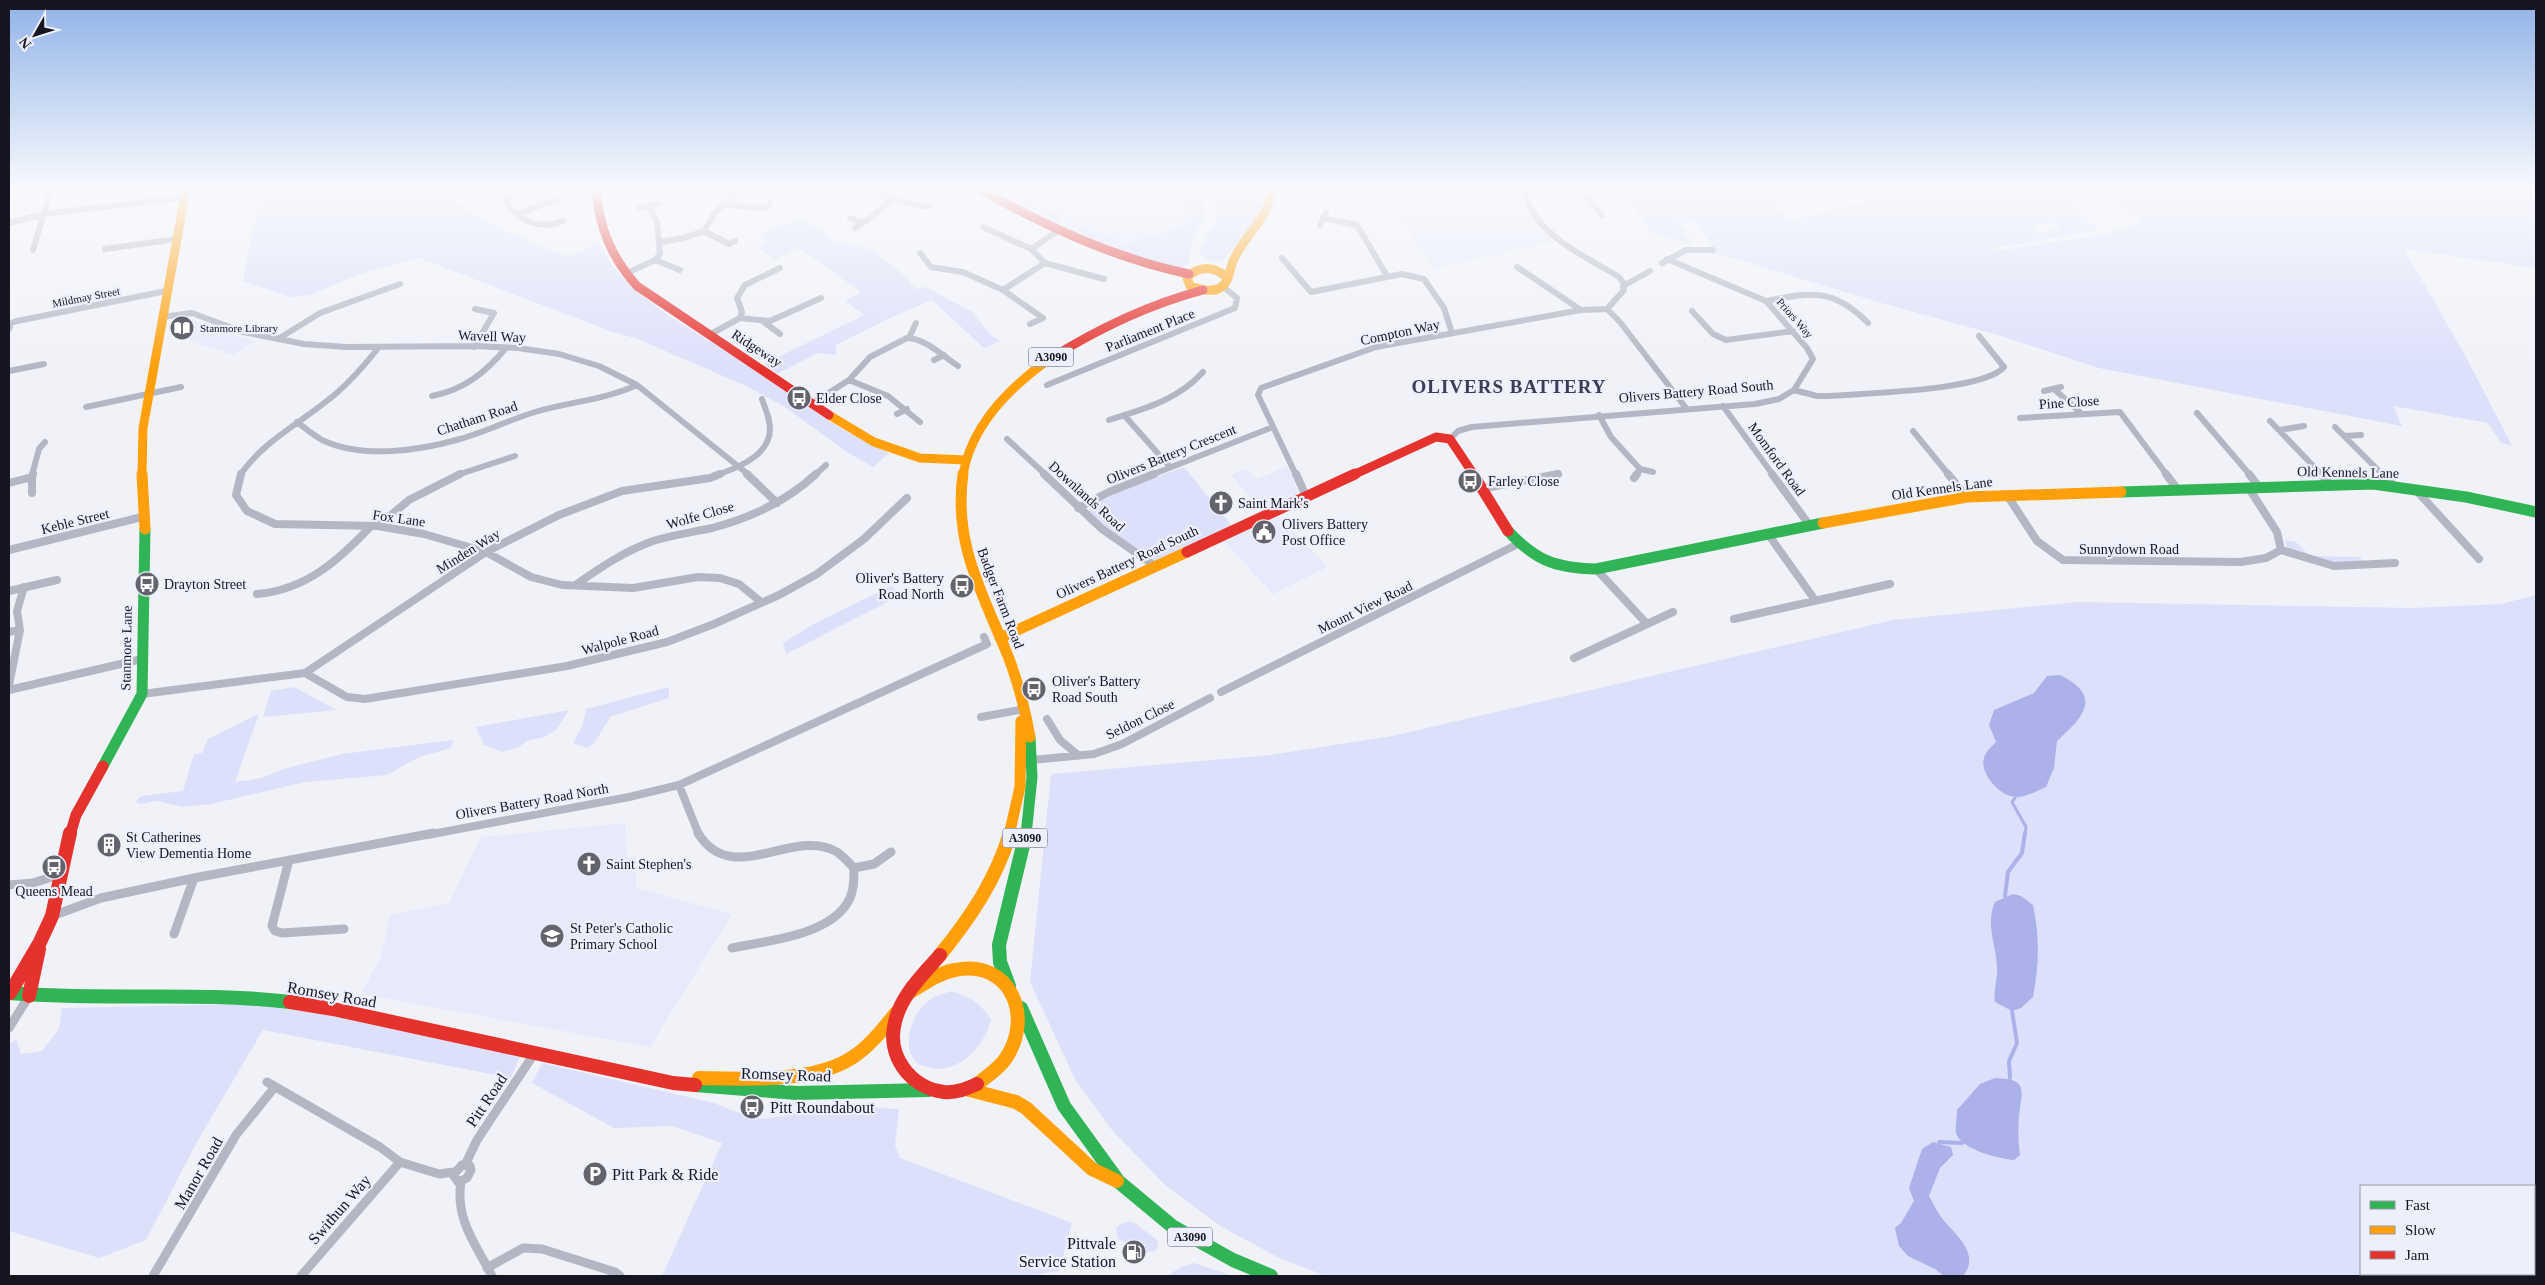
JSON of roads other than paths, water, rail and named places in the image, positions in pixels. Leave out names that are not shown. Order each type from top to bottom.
[{"type":"street","name":"Stanmore Lane","points":[[9,994],[40,942],[52,916],[70,832],[76,815],[142,694],[142,603],[146,516],[142,452],[166,290],[174,249]]},
{"type":"street","name":"Ridgeway","points":[[608,249],[625,274],[649,296],[851,430],[885,447],[905,454],[936,460],[966,460]]},
{"type":"street","points":[[625,274],[655,260],[660,254],[660,249]]},
{"type":"street","points":[[1031,249],[1045,263],[1104,279]]},
{"type":"street","points":[[1102,249],[1166,270],[1189,280],[1203,290]]},
{"type":"street","points":[[1224,282],[1235,258],[1242,249]]},
{"type":"street","points":[[1371,249],[1387,276]]},
{"type":"street","points":[[1577,249],[1619,277],[1625,285],[1623,286],[1624,290],[1610,303],[1607,309],[1620,322],[1686,408]]},
{"type":"street","name":"Priors Way","points":[[1691,249],[1676,253],[1665,261],[1766,301],[1793,331],[1813,358],[1794,390]]},
{"type":"street","name":"Priors Way","points":[[1704,249],[1713,250]]},
{"type":"street","points":[[920,254],[931,267],[963,272],[1003,290],[1043,318],[1030,324]]},
{"type":"street","points":[[1206,268],[1235,258]]},
{"type":"street","points":[[1282,258],[1311,292],[1387,276],[1414,275],[1424,279],[1444,308],[1452,333]]},
{"type":"street","points":[[655,260],[660,260],[680,270]]},
{"type":"street","points":[[1003,290],[1045,263]]},
{"type":"street","points":[[1517,267],[1581,310]]},
{"type":"street","points":[[740,318],[742,312],[737,298],[741,290],[754,280],[780,268]]},
{"type":"street","points":[[1206,268],[1216,269],[1224,282]]},
{"type":"street","name":"Badger Farm Road","points":[[1172,298],[1189,280],[1206,268]]},
{"type":"street","points":[[1623,286],[1650,271]]},
{"type":"street","name":"Badger Farm Road","points":[[1009,986],[999,956],[999,943],[1019,868],[1030,809],[1032,760],[1019,687],[972,575],[961,532],[958,502],[966,460],[983,427],[997,406],[1040,364],[1095,332],[1172,298],[1224,282]]},
{"type":"street","name":"Parliament Place","points":[[1047,385],[1235,308],[1237,298],[1224,282]]},
{"type":"street","points":[[278,339],[320,312],[400,284]]},
{"type":"street","name":"Mildmay Street","points":[[10,326],[166,290]]},
{"type":"street","points":[[1766,301],[1812,293],[1831,295],[1849,304],[1868,323]]},
{"type":"street","points":[[763,322],[775,320],[821,298]]},
{"type":"street","points":[[812,302],[821,307]]},
{"type":"street","points":[[474,346],[494,313],[475,309]]},
{"type":"street","name":"Compton Way","points":[[1306,496],[1258,396],[1261,388],[1376,347],[1581,310],[1607,309]]},
{"type":"street","points":[[1692,311],[1713,334],[1726,340],[1793,331]]},
{"type":"street","name":"Wavell Way","points":[[162,317],[190,312],[235,329],[278,339],[330,346],[474,346],[546,351],[576,358],[620,374],[637,385],[740,467],[777,503]]},
{"type":"street","points":[[709,335],[740,318],[755,318],[780,334]]},
{"type":"street","points":[[910,338],[916,324]]},
{"type":"street","name":"Olivers Battery Road South","points":[[1000,638],[1428,439],[1436,437],[1450,439],[1458,431],[1472,427],[1770,402],[1787,396],[1794,390],[1817,396],[1828,396],[1967,384],[2002,372],[2004,367],[1979,336]]},
{"type":"street","points":[[813,403],[849,380],[870,357],[891,345],[910,338],[944,355],[958,366]]},
{"type":"street","name":"Fox Lane","points":[[380,347],[358,373],[327,400],[261,448],[244,467],[238,488],[238,497],[243,505],[260,519],[275,524],[374,526],[424,534],[486,552],[531,577],[562,585],[577,584],[601,588],[633,588],[710,577],[740,584],[762,602]]},
{"type":"street","points":[[432,396],[448,393],[469,382],[489,367],[506,348]]},
{"type":"street","points":[[934,360],[944,355]]},
{"type":"street","points":[[9,371],[44,364]]},
{"type":"street","points":[[1109,420],[1174,397],[1193,385],[1203,372]]},
{"type":"street","points":[[849,380],[866,384],[884,392],[907,409],[920,422]]},
{"type":"street","name":"Chatham Road","points":[[297,422],[316,437],[340,446],[364,449],[403,449],[447,442],[534,412],[569,403],[613,396],[637,385]]},
{"type":"street","points":[[86,407],[181,386]]},
{"type":"street","points":[[2044,391],[2058,388],[2082,414]]},
{"type":"street","name":"Minden Way","points":[[142,694],[305,673],[486,552],[559,515],[606,497],[646,486],[710,478],[740,467],[751,461],[761,451],[769,436],[770,423],[762,398]]},
{"type":"street","name":"Momford Road","points":[[1723,406],[1810,526]]},
{"type":"street","points":[[897,414],[907,409]]},
{"type":"street","name":"Pine Close","points":[[2020,418],[2120,412],[2178,490]]},
{"type":"street","points":[[2197,412],[2228,447],[2254,487],[2277,532],[2281,550],[2308,560],[2334,566],[2395,563]]},
{"type":"street","points":[[1124,415],[1170,467]]},
{"type":"street","points":[[1599,415],[1611,437],[1640,469],[1653,472]]},
{"type":"street","points":[[2270,421],[2331,485]]},
{"type":"street","points":[[2278,430],[2304,426]]},
{"type":"street","name":"Olivers Battery Crescent","points":[[1078,508],[1109,492],[1273,427]]},
{"type":"street","points":[[2335,427],[2394,486]]},
{"type":"street","points":[[1913,431],[1967,498]]},
{"type":"street","points":[[2344,436],[2361,435]]},
{"type":"street","name":"Downlands Road","points":[[1007,439],[1078,508],[1123,546],[1140,554],[1155,566]]},
{"type":"street","name":"Old Kennels Lane","points":[[1450,439],[1462,453],[1502,525],[1530,555],[1551,566],[1570,571],[1596,569],[1768,534],[1967,498],[2007,495],[2331,485],[2394,486],[2414,488],[2536,512]]},
{"type":"street","points":[[32,493],[32,477],[40,449],[45,442]]},
{"type":"street","points":[[257,594],[268,594],[285,589],[314,577],[374,526],[401,507],[443,483],[471,470],[516,456]]},
{"type":"street","name":"Wolfe Close","points":[[577,584],[617,557],[654,541],[715,527],[777,503],[798,492],[826,464]]},
{"type":"street","points":[[1634,478],[1640,469]]},
{"type":"street","points":[[1481,488],[1559,474]]},
{"type":"street","points":[[9,482],[32,477]]},
{"type":"street","points":[[2414,488],[2479,560]]},
{"type":"street","name":"Sunnydown Road","points":[[2007,495],[2042,546],[2054,556],[2063,560],[2241,562],[2266,558],[2281,550]]},
{"type":"street","name":"Walpole Road","points":[[305,673],[347,697],[365,699],[614,656],[713,625],[779,596],[840,560],[885,523],[908,498]]},
{"type":"street","name":"Keble Street","points":[[9,550],[146,516]]},
{"type":"street","points":[[1768,534],[1815,600]]},
{"type":"street","name":"Mount View Road","points":[[1221,692],[1520,543]]},
{"type":"street","points":[[1596,569],[1647,624]]},
{"type":"street","points":[[9,591],[57,580]]},
{"type":"street","points":[[1734,618],[1890,584]]},
{"type":"street","points":[[9,685],[20,630],[17,611],[24,587]]},
{"type":"street","points":[[1574,658],[1673,612]]},
{"type":"street","points":[[9,632],[20,630]]},
{"type":"street","name":"Olivers Battery Road North","points":[[52,916],[101,898],[194,878],[629,798],[679,785],[987,644],[984,637]]},
{"type":"street","points":[[9,690],[142,659]]},
{"type":"street","name":"Seldon Close","points":[[1032,760],[1094,754],[1138,737],[1210,698]]},
{"type":"street","points":[[981,716],[1023,709]]},
{"type":"street","name":"Badger Farm Road","points":[[1022,788],[1023,709]]},
{"type":"street","points":[[1047,719],[1053,733],[1079,756]]},
{"type":"street","name":"Badger Farm Road","points":[[910,992],[951,942],[989,884],[1009,838],[1026,764],[1032,760]]},
{"type":"street","points":[[679,785],[697,831],[713,850],[729,857],[741,858],[781,849],[818,845],[841,853],[854,868],[860,869],[879,861],[891,852]]},
{"type":"street","points":[[289,860],[272,926],[275,931],[282,933],[344,929]]},
{"type":"street","points":[[732,948],[804,933],[820,927],[835,917],[850,900],[853,892],[854,868]]},
{"type":"street","points":[[9,885],[33,882],[61,874]]},
{"type":"street","points":[[174,934],[194,878]]},
{"type":"street","name":"Stanmore Lane","points":[[29,996],[40,942]]},
{"type":"street","points":[[957,969],[975,969],[991,972],[1009,986],[1017,999],[1019,1020],[1016,1041],[1006,1060],[996,1072],[966,1089],[929,1090],[908,1078],[897,1065],[893,1054],[893,1026],[910,992],[939,976],[957,969]]},
{"type":"street","name":"Romsey Road","points":[[9,994],[78,999],[255,997],[333,1009],[534,1054],[644,1075],[673,1084],[797,1093],[929,1090]]},
{"type":"street","points":[[9,1028],[29,996]]},
{"type":"street","name":"A3090","points":[[1017,999],[1064,1106],[1119,1182]]},
{"type":"street","name":"Romsey Road","points":[[644,1075],[712,1079],[768,1076],[827,1069],[859,1052],[878,1035],[902,1006]]},
{"type":"street","name":"Pitt Road","points":[[464,1165],[477,1140],[534,1054]]},
{"type":"street","name":"Manor Road","points":[[153,1276],[236,1135],[271,1085],[380,1147],[400,1162],[439,1174],[454,1172]]},
{"type":"street","name":"A3090","points":[[966,1089],[1016,1102],[1026,1108],[1092,1169],[1119,1182],[1172,1226],[1233,1260],[1271,1276]]},
{"type":"street","name":"Swithun Way","points":[[301,1276],[400,1162]]},
{"type":"street","points":[[461,1181],[454,1179],[454,1172],[464,1165],[470,1166],[471,1173],[461,1181],[458,1199],[461,1216],[490,1272],[523,1248],[542,1249],[615,1272],[620,1276]]},
{"type":"water","points":[[2060,675],[2073,683],[2081,691],[2085,699],[2085,707],[2075,724],[2057,741],[2054,768],[2046,787],[2024,796],[2010,796],[1992,783],[1983,764],[1986,753],[1996,742],[1989,725],[1994,710],[2034,693],[2047,676]]},
{"type":"water","points":[[2013,894],[2021,896],[2033,905],[2038,951],[2033,997],[2021,1008],[2012,1011],[1995,1002],[1997,967],[1991,918],[1995,902]]},
{"type":"water","points":[[1995,1078],[2014,1081],[2021,1088],[2018,1130],[2020,1155],[2014,1160],[1999,1158],[1972,1148],[1959,1139],[1956,1133],[1957,1110],[1980,1084]]},
{"type":"water","points":[[1933,1142],[1951,1147],[1953,1155],[1940,1168],[1929,1196],[1941,1217],[1968,1251],[1968,1268],[1963,1276],[1944,1276],[1935,1269],[1908,1256],[1899,1246],[1895,1228],[1901,1223],[1914,1201],[1909,1188],[1922,1149]]},
{"type":"waterway","points":[[2015,798],[2012,802],[2026,827],[2025,835]]},
{"type":"waterway","points":[[2005,896],[2008,872],[2022,853],[2025,833]]},
{"type":"waterway","points":[[2010,1078],[2009,1061],[2017,1043],[2012,1011]]},
{"type":"waterway","points":[[1939,1142],[1962,1143]]},
{"type":"place","name":"Stanmore Library","points":[[182,328]]},
{"type":"place","name":"Elder Close","points":[[799,398]]},
{"type":"place","name":"Farley Close","points":[[1470,481]]},
{"type":"place","name":"Saint Mark's","points":[[1221,503]]},
{"type":"place","name":"Olivers Battery Post Office","points":[[1264,532]]},
{"type":"place","name":"Drayton Street","points":[[147,584]]},
{"type":"place","name":"Oliver's Battery Road North","points":[[962,586]]},
{"type":"place","name":"Oliver's Battery Road South","points":[[1034,689]]},
{"type":"place","name":"St Catherines View Dementia Home","points":[[109,845]]},
{"type":"place","name":"Saint Stephen's","points":[[589,864]]},
{"type":"place","name":"Queens Mead","points":[[54,867]]},
{"type":"place","name":"St Peter's Catholic Primary School","points":[[552,936]]},
{"type":"place","name":"Pitt Roundabout","points":[[752,1107]]},
{"type":"place","name":"Pitt Park & Ride","points":[[595,1174]]},
{"type":"place","name":"Pittvale Service Station","points":[[1134,1252]]},
{"type":"district","name":"OLIVERS BATTERY","points":[[1509,386]]}]
